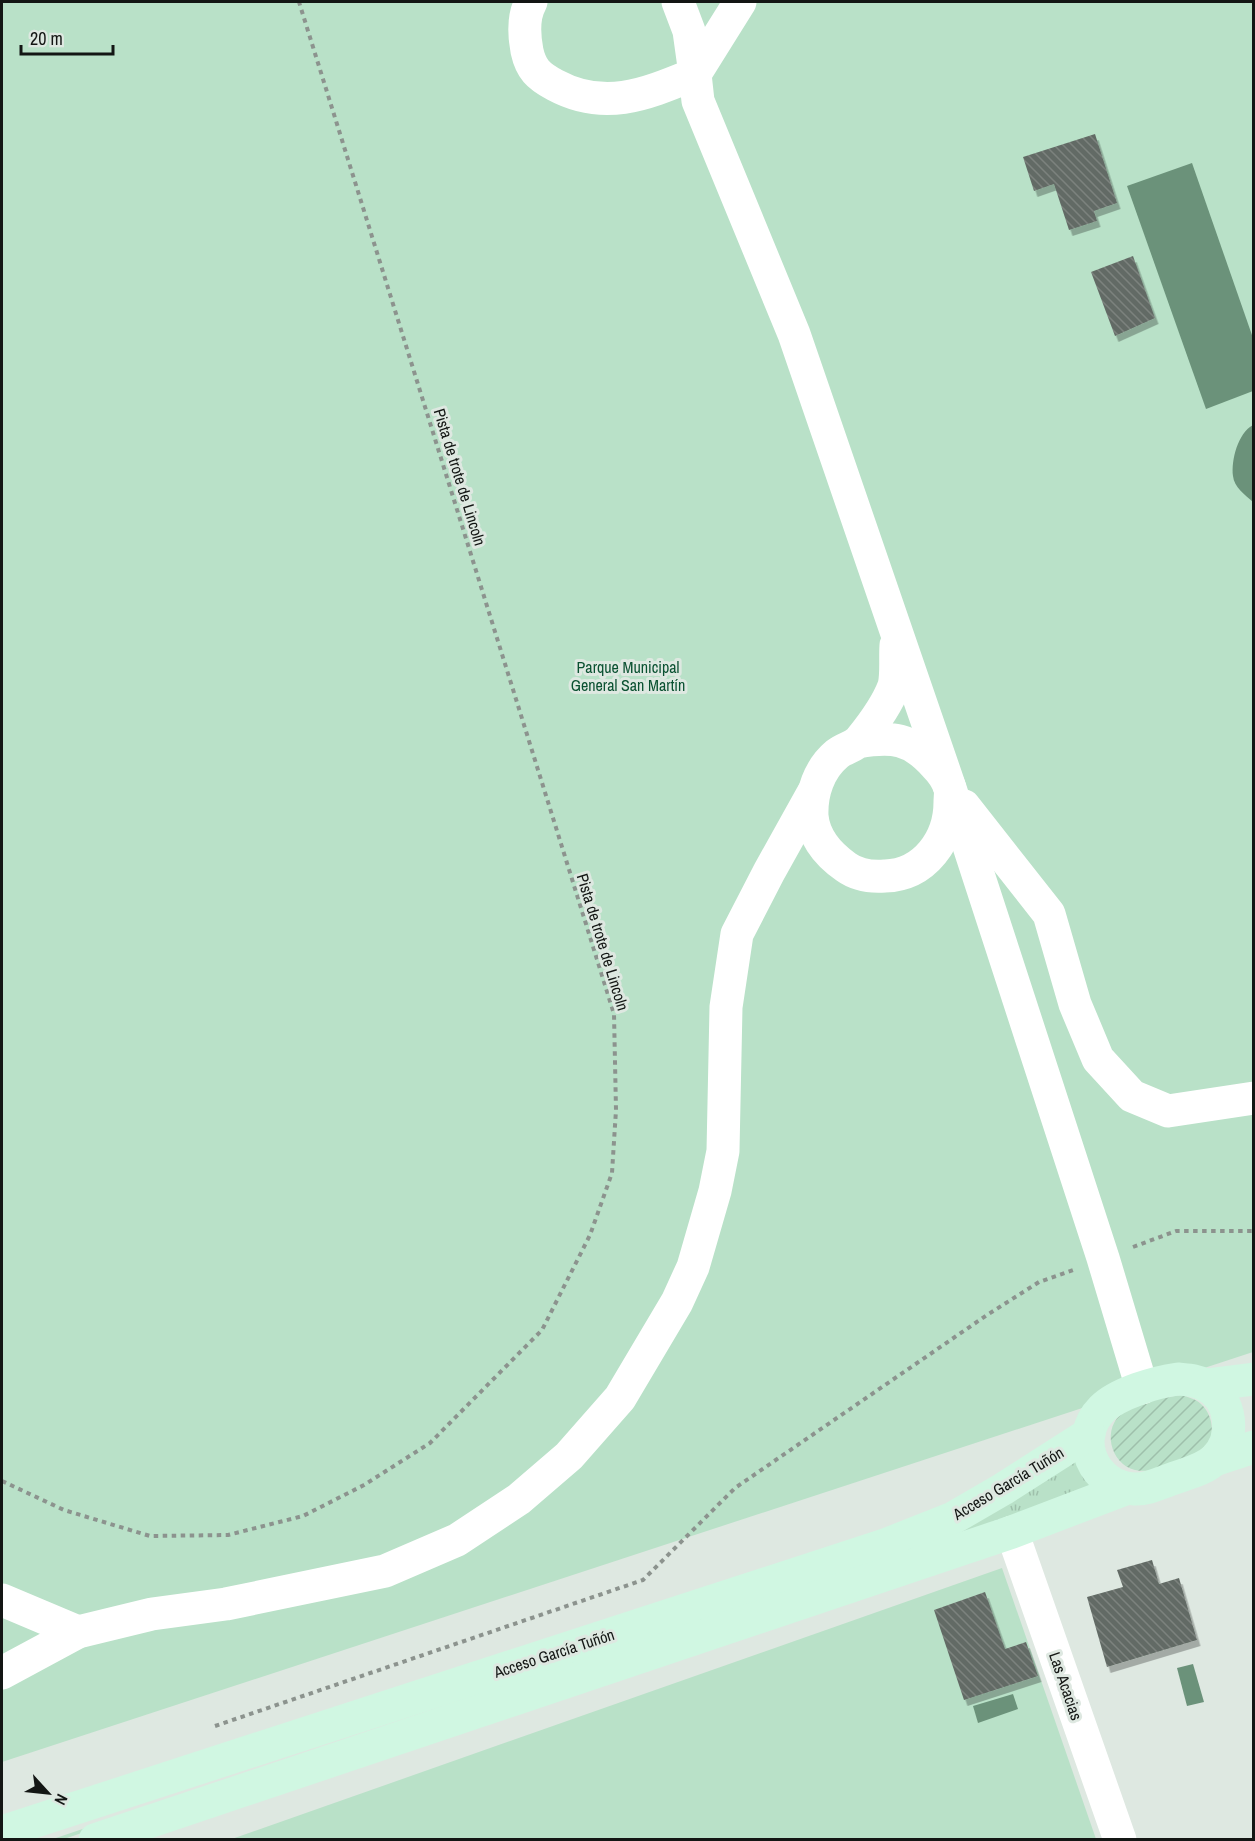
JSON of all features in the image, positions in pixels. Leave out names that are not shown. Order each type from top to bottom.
[{"type":"main road","points":[[1206,1385],[1254,1379]]},
{"type":"main road","points":[[1214,1460],[1223,1449],[1228,1435],[1229,1420],[1225,1407],[1217,1394],[1206,1385],[1192,1380],[1164,1381],[1142,1388],[1103,1408],[1094,1420],[1089,1434],[1088,1448],[1092,1462],[1111,1484],[1125,1489],[1139,1490],[1202,1468],[1214,1460],[1254,1447]]},
{"type":"main road","name":"Acceso García Tuñón","points":[[2,1832],[885,1545],[953,1518],[1089,1434]]},
{"type":"main road","name":"Acceso García Tuñón","points":[[95,1839],[1012,1532],[1125,1489]]},
{"type":"street","points":[[531,2],[527,9],[525,37],[530,64],[543,79],[572,95],[598,100],[630,98],[695,74],[740,2]]},
{"type":"street","points":[[678,2],[689,31],[698,101],[794,334],[950,788],[1103,1258],[1142,1388]]},
{"type":"street","points":[[858,742],[880,712],[894,684],[896,633]]},
{"type":"street","points":[[2,1673],[78,1632],[152,1614],[226,1604],[385,1571],[457,1540],[519,1499],[569,1456],[620,1398],[677,1302],[693,1267],[715,1191],[723,1150],[726,1006],[737,934],[822,772],[837,754],[858,742],[881,738],[904,742],[924,753],[940,771],[950,788],[1049,914],[1075,1004],[1098,1059],[1132,1096],[1168,1111],[1254,1098]]},
{"type":"street","points":[[813,793],[812,817],[819,839],[832,857],[850,870],[871,877],[894,876],[915,868],[932,855],[944,836],[950,814],[950,788]]},
{"type":"street","name":"Las Acacias","points":[[1012,1532],[1120,1839]]},
{"type":"street","points":[[2,1600],[78,1632]]},
{"type":"path","name":"Pista de trote de Lincoln","points":[[2,1481],[64,1510],[150,1536],[228,1535],[303,1516],[364,1485],[430,1443],[542,1330],[590,1235],[612,1173],[616,1110],[614,1014],[299,2]]},
{"type":"path","points":[[204,1730],[643,1580],[735,1488],[1004,1304],[1040,1282],[1176,1231],[1254,1231]]},
{"type":"green space","name":"Parque Municipal General San Martín","points":[[2,2],[1253,2],[1253,1352],[2,1762]]},
{"type":"green space","points":[[1181,1395],[1199,1402],[1209,1415],[1212,1429],[1206,1448],[1195,1457],[1159,1469],[1135,1470],[1120,1461],[1111,1444],[1112,1427],[1117,1419],[1137,1405]]},
{"type":"green space","points":[[1078,1454],[1101,1488],[942,1544],[64,1839],[50,1840],[939,1540]]},
{"type":"green space","points":[[1002,1568],[1096,1839],[229,1840]]},
{"type":"shaded area","points":[[1192,163],[1253,338],[1253,391],[1206,409],[1127,186]]},
{"type":"shaded area","points":[[1253,425],[1253,502],[1235,484],[1233,470],[1234,455],[1240,440]]},
{"type":"shaded area","points":[[1193,1664],[1204,1702],[1187,1706],[1177,1668]]},
{"type":"shaded area","points":[[1013,1694],[1018,1709],[978,1723],[973,1706]]},
{"type":"building","points":[[1095,134],[1117,203],[1094,211],[1097,221],[1069,230],[1054,184],[1034,191],[1023,157]]},
{"type":"building","points":[[1133,256],[1155,318],[1115,336],[1091,272]]},
{"type":"building","points":[[1152,1560],[1159,1584],[1179,1578],[1197,1640],[1107,1667],[1087,1597],[1123,1587],[1117,1570]]},
{"type":"building","points":[[985,1592],[1005,1649],[1026,1642],[1038,1676],[964,1700],[934,1610]]}]
